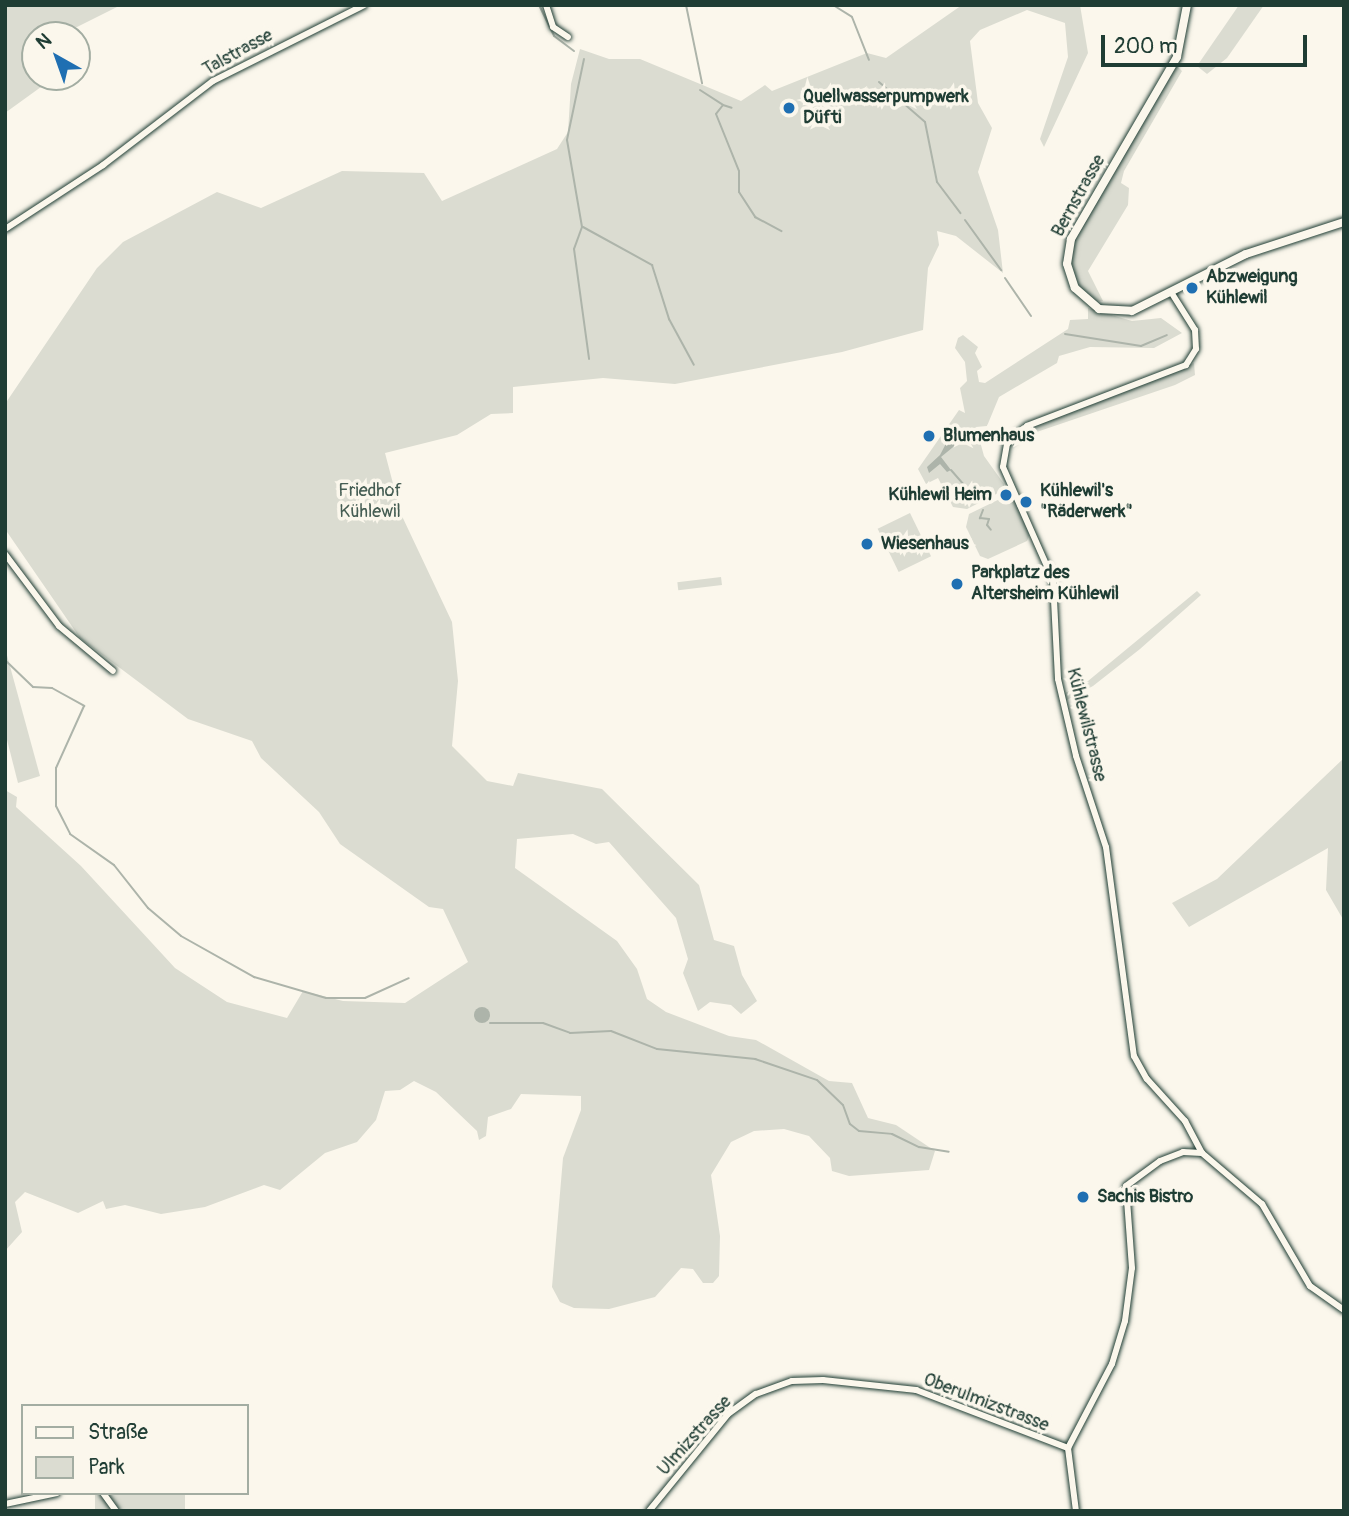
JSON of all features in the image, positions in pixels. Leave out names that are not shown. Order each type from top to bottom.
[{"type":"street","name":"Talstrasse","points":[[5,229],[134,141],[213,81],[364,5]]},
{"type":"street","points":[[546,5],[553,27],[568,37]]},
{"type":"street","name":"Bernstrasse","points":[[1188,5],[1177,57],[1075,230],[1066,255],[1075,288],[1106,312],[1132,311],[1257,250],[1344,222]]},
{"type":"street","name":"Kühlewilstrasse","points":[[1171,292],[1195,330],[1196,349],[1186,365],[1027,426],[1007,444],[1003,463],[1054,580],[1058,679],[1076,756],[1106,847],[1129,1044],[1144,1075],[1180,1114],[1202,1153],[1262,1205],[1298,1272],[1344,1310]]},
{"type":"street","points":[[5,555],[59,626],[113,671]]},
{"type":"street","points":[[1183,1152],[1192,1136]]},
{"type":"street","points":[[1076,1511],[1068,1448],[1112,1364],[1125,1321],[1132,1268],[1124,1190],[1146,1169],[1183,1152],[1202,1153]]},
{"type":"street","name":"Oberulmizstrasse","points":[[768,1388],[810,1379],[916,1390],[1068,1448]]},
{"type":"street","name":"Ulmizstrasse","points":[[649,1511],[729,1414],[768,1388]]},
{"type":"street","points":[[5,1504],[48,1495]]},
{"type":"street","points":[[104,1495],[116,1511]]},
{"type":"green space","points":[[5,5],[121,5],[89,21],[21,21],[21,91],[35,91],[5,113]]},
{"type":"green space","name":"Friedhof Kühlewil","points":[[962,5],[1080,5],[1088,53],[1044,147],[1040,139],[1068,57],[1065,23],[1027,10],[980,30],[970,41],[978,103],[992,128],[978,172],[998,230],[1003,273],[956,236],[937,231],[939,245],[928,268],[923,330],[842,352],[675,384],[603,378],[513,387],[513,413],[491,414],[457,435],[385,453],[401,514],[452,622],[458,681],[452,746],[487,781],[513,786],[518,773],[602,789],[699,885],[714,940],[734,946],[742,975],[757,1001],[741,1014],[731,1005],[710,1002],[698,1011],[683,973],[688,959],[676,918],[609,842],[596,844],[573,834],[517,839],[515,868],[617,941],[637,969],[647,999],[666,1012],[729,1036],[756,1040],[829,1081],[852,1083],[868,1118],[896,1125],[935,1151],[929,1170],[849,1176],[832,1171],[830,1158],[809,1136],[784,1129],[754,1131],[731,1142],[711,1175],[720,1236],[719,1276],[713,1283],[703,1283],[693,1269],[681,1268],[655,1297],[609,1309],[574,1308],[560,1302],[552,1287],[563,1158],[581,1110],[581,1096],[521,1094],[511,1109],[488,1117],[486,1136],[479,1140],[477,1131],[436,1092],[414,1081],[400,1090],[385,1091],[376,1120],[357,1142],[325,1153],[280,1190],[264,1185],[205,1207],[161,1214],[125,1205],[106,1209],[103,1201],[78,1213],[25,1192],[15,1202],[22,1232],[5,1251],[5,790],[17,797],[16,807],[81,866],[175,968],[227,1002],[287,1018],[303,991],[343,1001],[405,1003],[468,962],[443,909],[429,907],[340,844],[319,812],[261,758],[252,741],[188,719],[80,638],[5,529],[5,404],[97,268],[123,242],[217,192],[261,208],[342,171],[424,173],[442,201],[557,149],[568,132],[571,84],[580,49],[609,59],[640,59],[741,101],[765,85],[772,91],[867,53],[886,58]]},
{"type":"green space","points":[[1239,5],[1264,5],[1227,58],[1207,74],[1197,66]]},
{"type":"green space","points":[[1177,66],[1182,71],[1124,171],[1121,183],[1129,188],[1128,205],[1088,271],[1103,301],[1095,302],[1080,287],[1071,268],[1076,233]]},
{"type":"green space","points":[[1088,308],[1132,321],[1161,318],[1182,333],[1154,348],[1090,347],[1059,356],[1057,363],[999,397],[987,426],[976,427],[984,456],[1004,484],[1004,490],[967,509],[953,507],[938,478],[926,484],[918,469],[959,410],[965,413],[960,388],[967,381],[965,362],[955,348],[958,338],[963,335],[978,347],[975,353],[982,367],[977,371],[979,382],[985,383],[1068,329],[1070,320],[1088,319]]},
{"type":"green space","points":[[1194,363],[1195,375],[1175,385],[1016,439],[1028,429]]},
{"type":"green space","points":[[1006,496],[1014,499],[1031,531],[1027,541],[988,559],[980,556],[966,527],[969,514]]},
{"type":"green space","points":[[910,513],[931,556],[899,572],[878,529]]},
{"type":"green space","points":[[721,577],[722,585],[678,590],[677,582]]},
{"type":"green space","points":[[1197,591],[1201,595],[1140,649],[1093,686],[1065,701],[1063,694],[1088,681]]},
{"type":"green space","points":[[5,648],[40,776],[18,783],[5,732]]},
{"type":"green space","points":[[1344,758],[1344,921],[1326,890],[1328,848],[1189,927],[1172,903],[1217,879]]},
{"type":"green space","points":[[95,1495],[185,1495],[185,1511],[95,1511]]},
{"type":"shaded area","points":[[952,432],[957,433],[958,443],[941,457],[951,470],[947,472],[940,464],[929,473],[927,467],[940,455]]},
{"type":"shaded area","points":[[482,1007],[488,1009],[488,1021],[482,1023],[476,1021],[474,1015],[476,1009]]},
{"type":"waterway","points":[[539,5],[554,36],[574,51]]},
{"type":"waterway","points":[[686,5],[702,83]]},
{"type":"waterway","points":[[833,5],[852,17],[869,60]]},
{"type":"waterway","points":[[584,59],[567,140],[582,227],[574,249],[589,359]]},
{"type":"waterway","points":[[879,82],[925,122],[937,182],[960,213]]},
{"type":"waterway","points":[[700,90],[723,105],[716,114],[739,171],[739,192],[755,217],[781,231]]},
{"type":"waterway","points":[[723,105],[732,108]]},
{"type":"waterway","points":[[965,220],[1001,270]]},
{"type":"waterway","points":[[583,227],[652,265],[669,319],[694,365]]},
{"type":"waterway","points":[[1005,278],[1031,316]]},
{"type":"waterway","points":[[1065,334],[1141,346],[1167,335]]},
{"type":"waterway","points":[[951,470],[978,501]]},
{"type":"waterway","points":[[983,510],[980,518],[989,519],[987,525],[991,530]]},
{"type":"waterway","points":[[5,660],[33,687],[52,688],[84,706],[56,768],[56,806],[70,834],[114,865],[148,908],[181,936],[254,977],[326,998],[365,998],[409,978]]},
{"type":"waterway","points":[[490,1023],[543,1023],[570,1033],[611,1031],[657,1049],[755,1059],[817,1080],[843,1105],[850,1124],[859,1131],[892,1134],[919,1147],[949,1152]]},
{"type":"place","name":"Quellwasserpumpwerk Düfti","points":[[789,108]]},
{"type":"place","name":"Abzweigung Kühlewil","points":[[1192,288]]},
{"type":"place","name":"Blumenhaus","points":[[929,436]]},
{"type":"place","name":"Kühlewil Heim","points":[[1006,495]]},
{"type":"place","name":"Kühlewil's \"Räderwerk\"","points":[[1026,502]]},
{"type":"place","name":"Wiesenhaus","points":[[867,544]]},
{"type":"place","name":"Parkplatz des Altersheim Kühlewil","points":[[957,584]]},
{"type":"place","name":"Sachis Bistro","points":[[1083,1197]]}]
